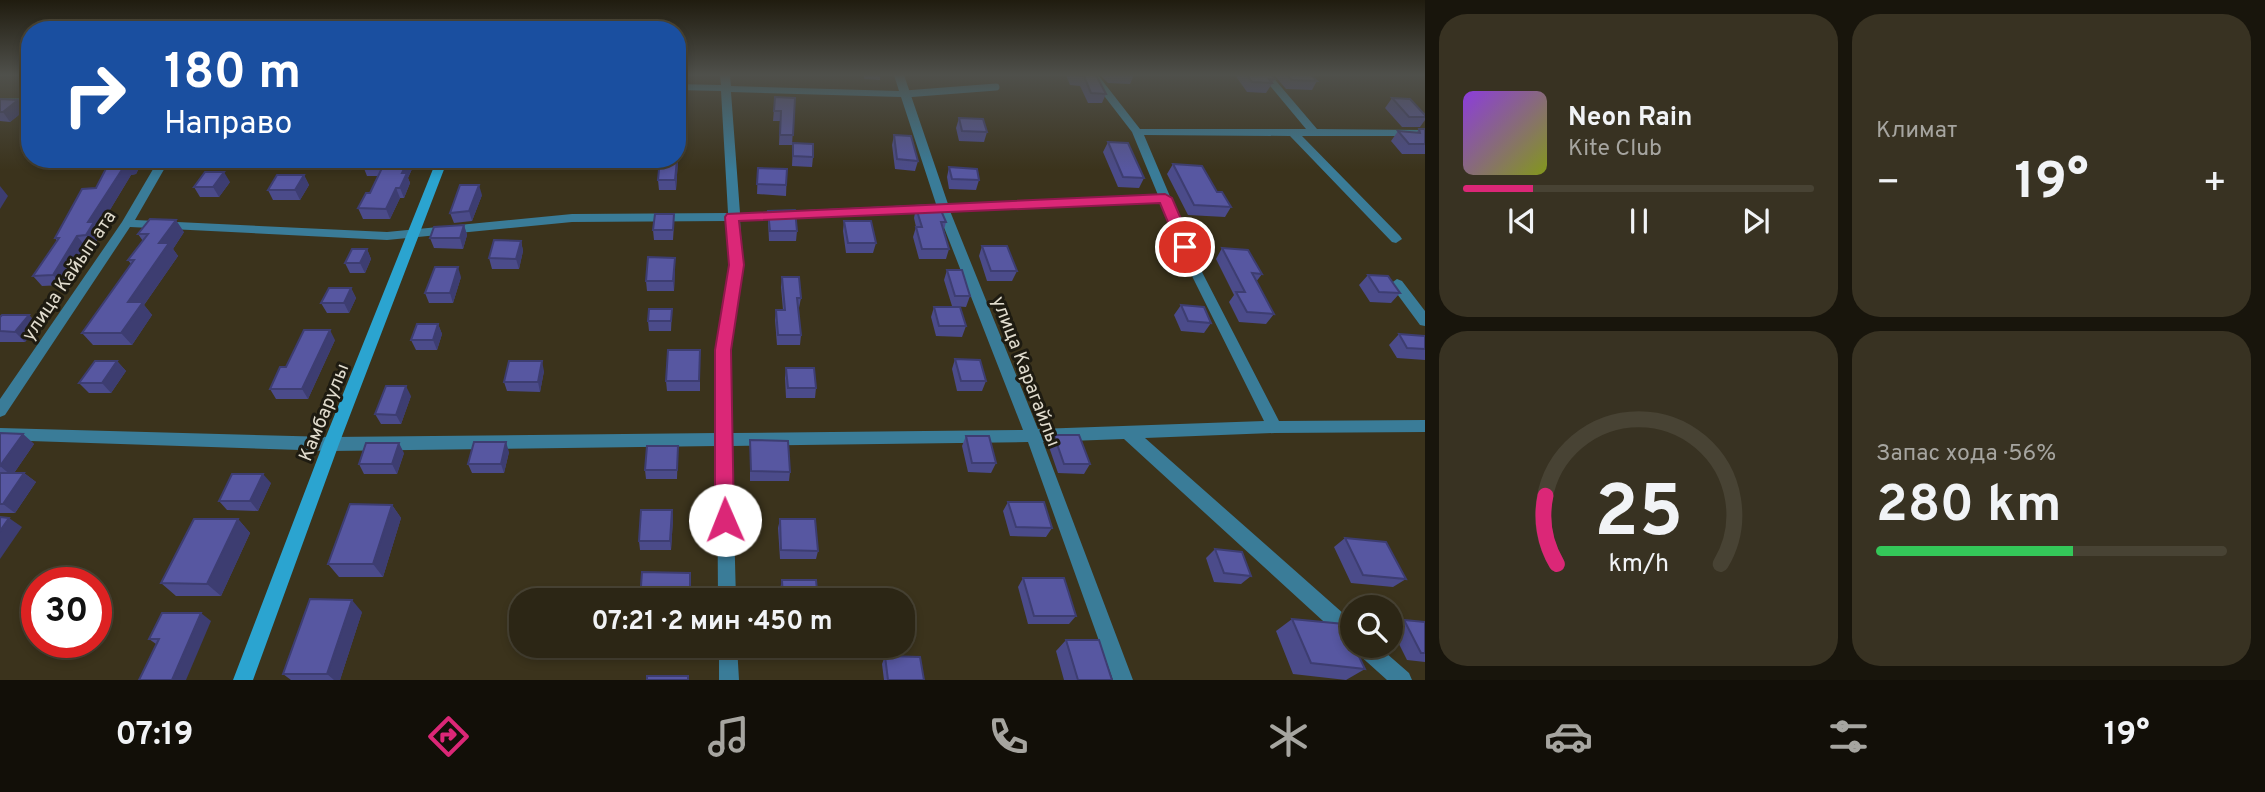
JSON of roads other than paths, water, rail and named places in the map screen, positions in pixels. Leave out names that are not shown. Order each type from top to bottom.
[{"type":"street","points":[[727,107],[737,265],[723,350],[727,588]]},
{"type":"street","name":"улица Карагайлы","points":[[909,107],[943,208],[1123,680]]},
{"type":"street","points":[[1117,107],[1137,132],[1196,272],[1275,427]]},
{"type":"street","points":[[1292,107],[1315,134]]},
{"type":"street","points":[[1137,132],[1425,133]]},
{"type":"street","points":[[1293,133],[1396,239]]},
{"type":"street","name":"улица Кайып ата","points":[[0,411],[127,223],[160,168]]},
{"type":"street","name":"Камбарулы","points":[[243,680],[331,444],[440,168]]},
{"type":"street","points":[[127,223],[387,236],[572,218],[732,217],[1165,198]]},
{"type":"street","points":[[1397,284],[1425,321]]},
{"type":"street","points":[[0,434],[331,444],[1032,436],[1275,427],[1425,426]]},
{"type":"street","points":[[1127,432],[1340,623]]},
{"type":"street","points":[[728,658],[729,680]]},
{"type":"street","points":[[1377,658],[1402,680]]}]
